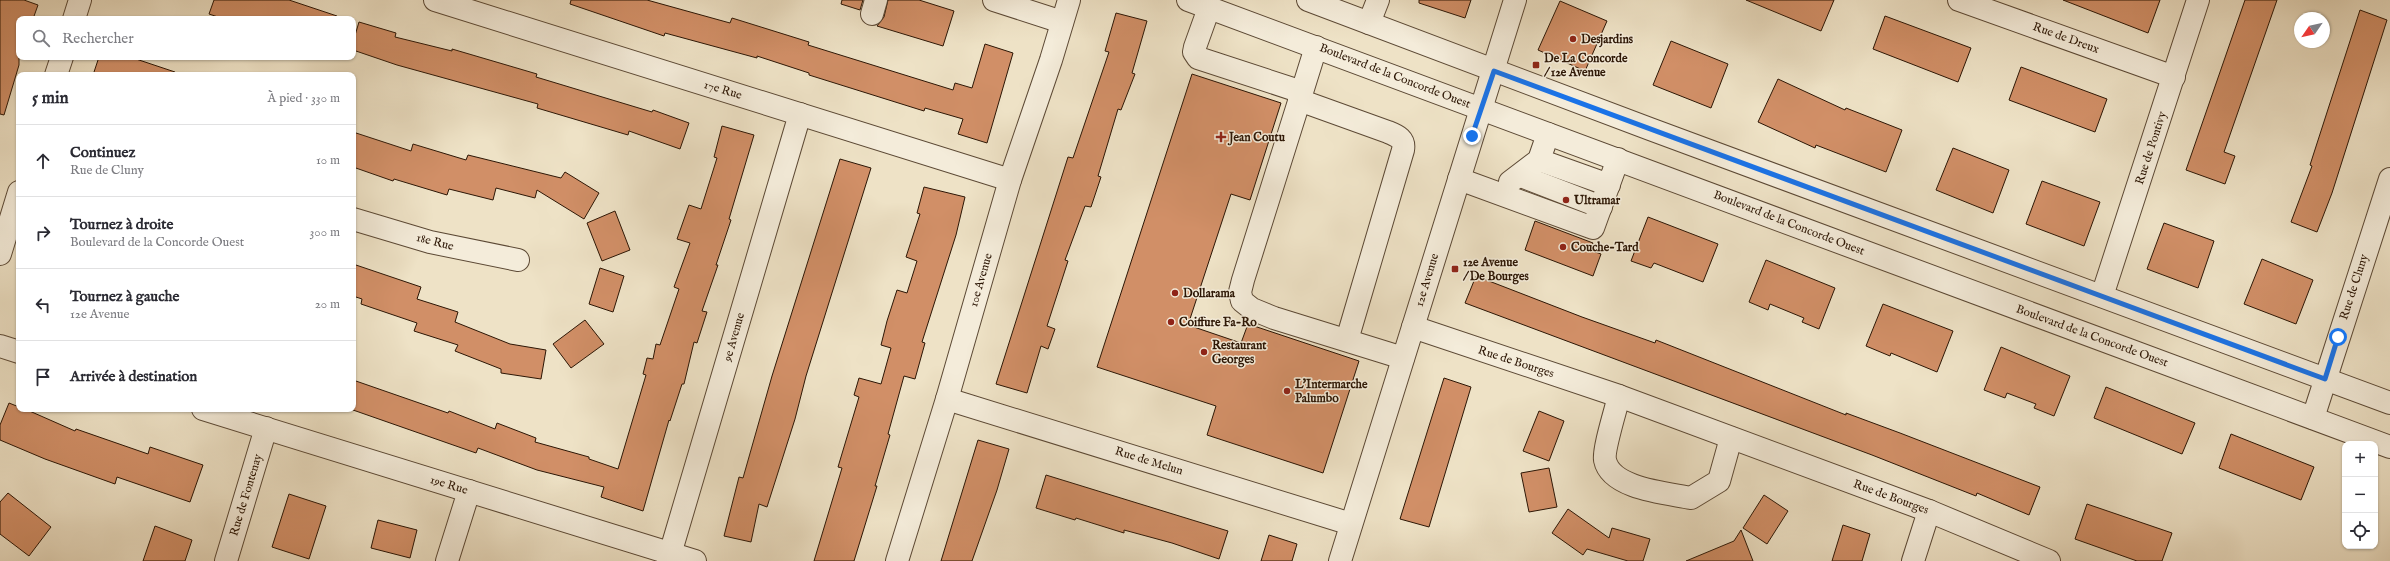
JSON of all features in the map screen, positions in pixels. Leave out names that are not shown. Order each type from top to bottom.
[{"type":"street","points":[[75,16],[80,0]]},
{"type":"street","name":"17e Rue","points":[[435,0],[1010,180]]},
{"type":"street","points":[[994,0],[1062,22]]},
{"type":"street","name":"10e Avenue","points":[[897,561],[947,399],[1010,180],[1069,0]]},
{"type":"street","name":"Boulevard de la Concorde Ouest","points":[[1188,0],[1316,46],[1548,134],[2390,447]]},
{"type":"street","points":[[1308,0],[1332,4],[1369,23],[1494,71],[2390,403]]},
{"type":"street","points":[[1369,23],[1378,0]]},
{"type":"street","name":"12e Avenue","points":[[1340,561],[1515,0]]},
{"type":"street","name":"Rue de Dreux","points":[[1959,0],[2174,77]]},
{"type":"street","name":"Rue de Pontivy","points":[[2102,296],[2198,0]]},
{"type":"street","points":[[1209,8],[1195,47],[1196,56],[1205,62],[1300,96],[1388,132],[1400,138],[1403,143],[1403,150],[1347,340]]},
{"type":"street","points":[[1316,46],[1243,280],[1241,297],[1246,305],[1263,314],[1403,358]]},
{"type":"street","points":[[57,72],[61,60]]},
{"type":"street","name":"9e Avenue","points":[[670,557],[800,114]]},
{"type":"street","points":[[1493,190],[1521,176],[1540,160],[1548,134]]},
{"type":"street","points":[[1459,179],[1493,190],[1593,228],[1618,159]]},
{"type":"street","points":[[1540,160],[1608,185]]},
{"type":"street","points":[[1521,176],[1601,207]]},
{"type":"street","name":"Rue de Cluny","points":[[2313,418],[2390,180]]},
{"type":"street","points":[[0,254],[16,202]]},
{"type":"street","name":"18e Rue","points":[[356,220],[430,242],[518,260]]},
{"type":"street","name":"Rue de Bourges","points":[[1413,327],[1619,396],[1929,511],[2049,561]]},
{"type":"street","points":[[0,346],[16,351]]},
{"type":"street","points":[[1619,396],[1605,459],[1609,470],[1630,485],[1691,498],[1719,481],[1731,438]]},
{"type":"street","name":"Rue de Melun","points":[[947,399],[1351,524]]},
{"type":"street","name":"19e Rue","points":[[213,412],[469,491],[670,557],[695,561]]},
{"type":"street","name":"Rue de Fontenay","points":[[226,561],[266,428]]},
{"type":"street","points":[[447,561],[469,491]]},
{"type":"street","points":[[1913,561],[1929,511]]},
{"type":"building","points":[[0,0],[24,0],[38,5],[34,16],[16,16],[16,60],[19,60],[19,65],[4,115],[0,114]]},
{"type":"building","points":[[214,0],[289,0],[337,16],[215,16],[209,14]]},
{"type":"building","points":[[571,0],[647,0],[730,23],[732,18],[809,42],[808,45],[953,90],[955,83],[972,88],[985,44],[1013,53],[987,143],[958,134],[963,119],[925,108],[924,111],[809,75],[809,73],[757,56],[757,58],[665,33],[664,36],[570,4]]},
{"type":"building","points":[[842,0],[863,0],[860,10],[841,4]]},
{"type":"building","points":[[888,0],[919,0],[954,11],[943,46],[877,26],[884,17]]},
{"type":"building","points":[[1419,0],[1471,0],[1465,18],[1419,3]]},
{"type":"building","points":[[1746,0],[1834,0],[1821,31]]},
{"type":"building","points":[[2063,0],[2160,0],[2148,33]]},
{"type":"building","points":[[2245,0],[2277,0],[2224,152],[2235,156],[2225,184],[2186,170]]},
{"type":"building","points":[[1560,1],[1607,21],[1585,71],[1538,50]]},
{"type":"building","points":[[2360,10],[2387,20],[2332,193],[2317,232],[2291,222],[2312,166],[2310,165]]},
{"type":"building","points":[[1116,13],[1147,21],[1132,73],[1135,74],[1121,110],[1118,109],[1098,176],[1101,177],[1091,207],[1085,206],[1065,260],[1068,261],[1047,326],[1055,329],[1048,349],[1041,346],[1027,393],[996,384],[1068,157],[1073,158],[1109,52],[1105,51]]},
{"type":"building","points":[[1885,16],[1971,48],[1958,82],[1873,49]]},
{"type":"building","points":[[359,22],[396,33],[395,37],[452,51],[452,49],[537,74],[536,77],[652,112],[653,110],[689,123],[680,149],[629,131],[628,135],[537,108],[538,104],[397,65],[356,51],[356,32]]},
{"type":"building","points":[[1671,41],[1728,64],[1711,108],[1653,85]]},
{"type":"building","points":[[98,60],[139,60],[175,72],[94,72]]},
{"type":"building","points":[[2021,67],[2107,99],[2095,132],[2009,100]]},
{"type":"building","points":[[1192,74],[1281,103],[1250,200],[1231,194],[1188,325],[1241,343],[1248,324],[1359,361],[1323,473],[1207,435],[1216,406],[1097,367]]},
{"type":"building","points":[[1778,79],[1845,110],[1846,108],[1902,130],[1886,172],[1816,145],[1815,148],[1758,122]]},
{"type":"building","points":[[722,126],[754,135],[729,219],[731,220],[716,265],[718,265],[702,311],[707,312],[697,343],[694,342],[684,384],[682,384],[670,421],[669,420],[643,511],[601,497],[604,487],[537,470],[478,448],[476,453],[356,411],[356,381],[448,413],[449,411],[495,429],[497,423],[536,438],[535,442],[589,457],[589,459],[618,469],[646,375],[643,374],[647,358],[653,359],[656,344],[660,345],[679,289],[674,287],[690,243],[677,239],[689,205],[701,209],[717,158],[714,157]]},
{"type":"building","points":[[356,133],[411,151],[413,144],[466,160],[468,155],[561,178],[565,172],[599,193],[584,219],[537,190],[535,198],[496,188],[493,200],[449,189],[447,195],[394,179],[393,181],[356,168]]},
{"type":"building","points":[[1953,148],[2009,170],[1993,213],[1936,190]]},
{"type":"building","points":[[840,159],[871,168],[806,376],[795,419],[767,507],[759,504],[751,542],[724,536],[739,477],[743,478],[772,376]]},
{"type":"building","points":[[2042,181],[2100,202],[2084,246],[2026,224]]},
{"type":"building","points":[[924,187],[965,197],[956,235],[922,342],[925,343],[915,379],[904,376],[888,434],[890,435],[875,486],[877,486],[854,561],[814,561],[842,468],[838,467],[859,397],[854,395],[859,378],[881,384],[891,348],[881,345],[887,321],[897,290],[907,293],[917,261],[906,257],[920,214],[917,213]]},
{"type":"building","points":[[615,211],[630,250],[602,261],[587,223]]},
{"type":"building","points":[[1648,217],[1718,244],[1703,282],[1654,263],[1651,268],[1631,261]]},
{"type":"building","points":[[1535,221],[1593,243],[1590,250],[1601,254],[1593,276],[1525,250]]},
{"type":"building","points":[[2164,223],[2214,241],[2198,288],[2147,269]]},
{"type":"building","points":[[2262,259],[2313,280],[2296,324],[2244,304]]},
{"type":"building","points":[[1766,260],[1835,288],[1819,329],[1802,322],[1804,318],[1770,304],[1768,310],[1749,302]]},
{"type":"building","points":[[356,265],[421,287],[417,299],[458,312],[455,322],[510,344],[546,350],[541,379],[501,373],[501,369],[455,351],[458,345],[414,331],[417,323],[361,304],[362,299],[356,297]]},
{"type":"building","points":[[600,268],[624,276],[613,312],[589,304]]},
{"type":"building","points":[[1476,276],[1582,317],[1655,343],[1656,340],[1846,415],[1846,413],[2040,487],[2029,515],[1977,493],[1976,496],[1872,455],[1465,303]]},
{"type":"building","points":[[1883,304],[1953,331],[1937,372],[1891,353],[1890,356],[1866,346]]},
{"type":"building","points":[[585,320],[604,344],[571,368],[553,344]]},
{"type":"building","points":[[2001,347],[2070,376],[2054,416],[2034,408],[2036,404],[2007,393],[2005,398],[1984,390]]},
{"type":"building","points":[[1444,378],[1471,387],[1429,527],[1400,519]]},
{"type":"building","points":[[2106,387],[2195,423],[2182,454],[2094,418]]},
{"type":"building","points":[[9,403],[16,406],[16,412],[32,412],[75,431],[76,429],[148,454],[150,447],[203,465],[190,502],[117,477],[115,484],[45,459],[0,440],[0,425]]},
{"type":"building","points":[[1539,411],[1564,421],[1549,461],[1523,451]]},
{"type":"building","points":[[2231,434],[2314,467],[2301,500],[2219,468]]},
{"type":"building","points":[[978,440],[1009,449],[997,490],[972,561],[941,561]]},
{"type":"building","points":[[1549,468],[1557,507],[1529,512],[1521,473]]},
{"type":"building","points":[[1046,475],[1228,531],[1219,559],[1172,543],[1124,530],[1124,533],[1076,518],[1075,520],[1036,508]]},
{"type":"building","points":[[8,493],[51,527],[29,556],[0,534],[0,502]]},
{"type":"building","points":[[289,494],[326,506],[309,559],[272,547]]},
{"type":"building","points":[[1764,495],[1788,511],[1767,544],[1743,528]]},
{"type":"building","points":[[2087,504],[2172,533],[2162,561],[2137,561],[2075,539]]},
{"type":"building","points":[[1568,509],[1609,538],[1612,528],[1650,539],[1643,561],[1628,561],[1587,549],[1583,555],[1552,533]]},
{"type":"building","points":[[378,520],[417,530],[410,558],[371,548]]},
{"type":"building","points":[[1843,525],[1870,534],[1862,561],[1832,561]]},
{"type":"building","points":[[155,526],[192,540],[185,561],[143,561]]},
{"type":"building","points":[[1741,530],[1753,561],[1686,561],[1734,541]]},
{"type":"building","points":[[1269,535],[1297,544],[1292,561],[1261,561]]},
{"type":"place","name":"Desjardins","points":[[1573,39]]},
{"type":"place","name":"De La Concorde / 12e Avenue","points":[[1536,65]]},
{"type":"place","name":"Jean Coutu","points":[[1221,137]]},
{"type":"place","name":"Ultramar","points":[[1566,200]]},
{"type":"place","name":"Couche-Tard","points":[[1563,247]]},
{"type":"place","name":"12e Avenue / De Bourges","points":[[1455,269]]},
{"type":"place","name":"Dollarama","points":[[1175,293]]},
{"type":"place","name":"Coiffure Fa-Ro","points":[[1171,322]]},
{"type":"place","name":"Restaurant Georges","points":[[1204,352]]},
{"type":"place","name":"L'Intermarche Palumbo","points":[[1287,391]]},
{"type":"route","points":[[1472,136],[1476,128],[1494,71],[2325,379],[2338,337]]}]
